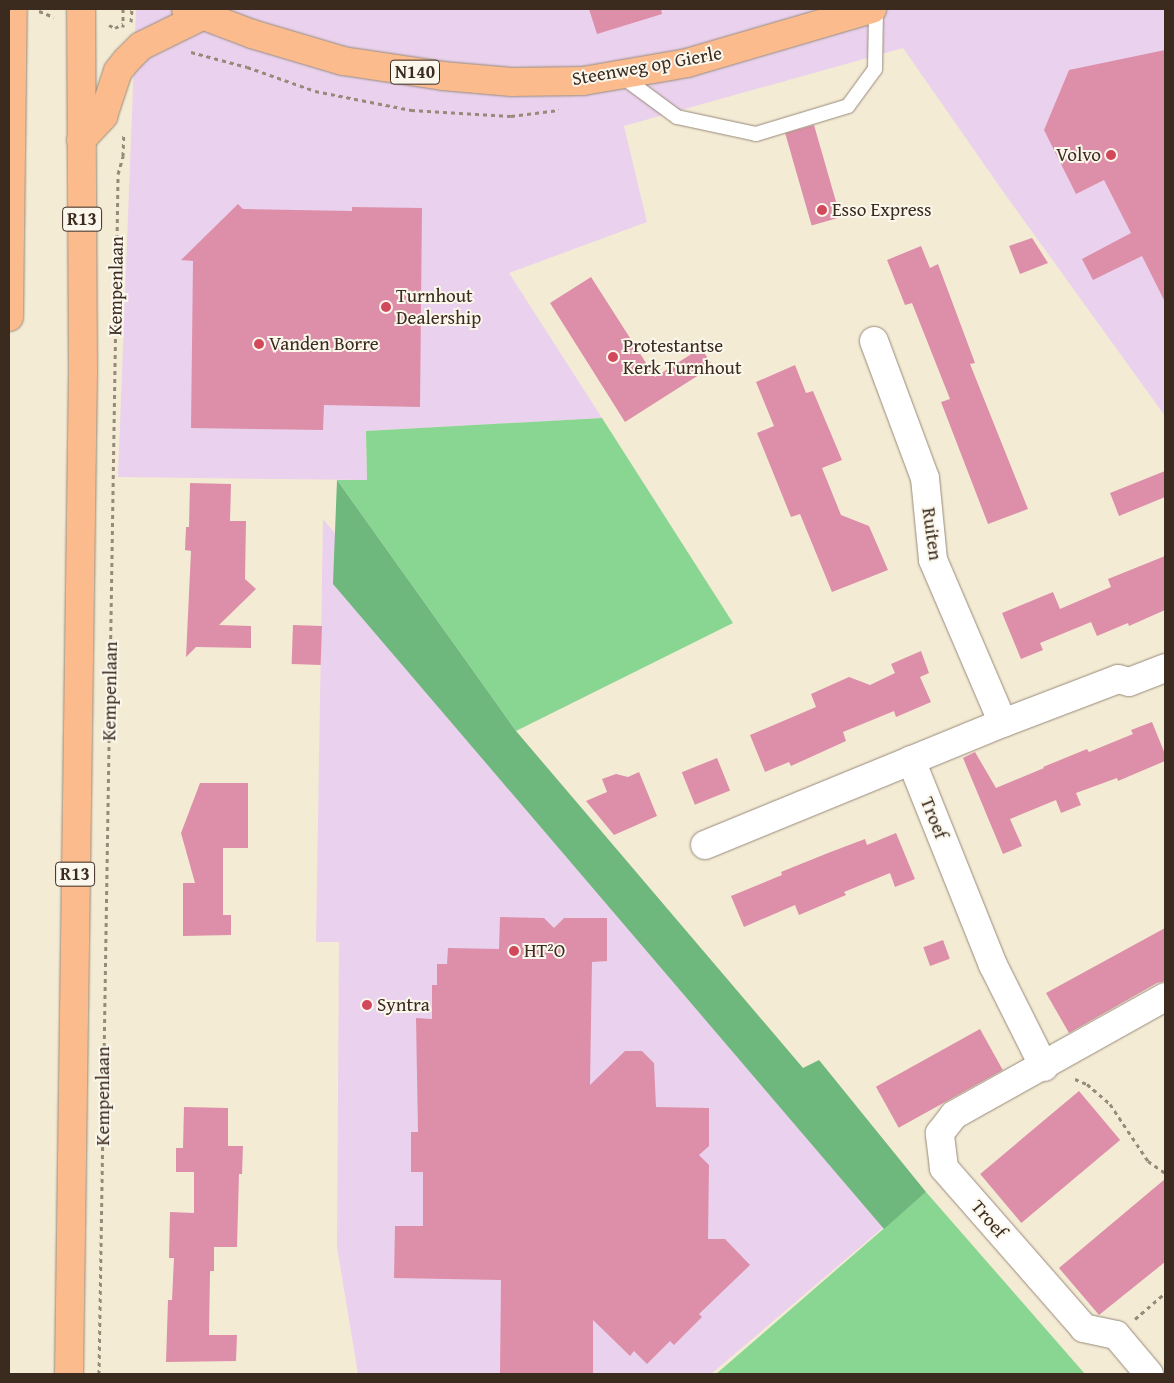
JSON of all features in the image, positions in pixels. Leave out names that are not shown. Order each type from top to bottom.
[{"type":"main road","points":[[9,317],[14,9]]},
{"type":"main road","name":"Kempenlaan","points":[[69,1374],[83,373],[81,9]]},
{"type":"main road","points":[[232,9],[252,34]]},
{"type":"main road","name":"Steenweg op Gierle","points":[[194,12],[252,34],[343,61],[443,76],[512,82],[583,81],[687,63],[872,9]]},
{"type":"main road","points":[[82,140],[103,116],[118,71],[126,61],[142,46],[194,12]]},
{"type":"street","name":"Ruiten","points":[[874,341],[925,478],[933,560],[1002,723]]},
{"type":"street","points":[[705,845],[1002,723],[1118,679],[1129,682],[1165,668]]},
{"type":"street","name":"Troef","points":[[910,760],[993,965],[1044,1067]]},
{"type":"street","name":"Troef","points":[[1116,1335],[1084,1328],[944,1168],[940,1133],[954,1115],[1044,1067],[1165,997]]},
{"type":"street","points":[[1116,1335],[1149,1374]]},
{"type":"lane","points":[[619,75],[677,117],[756,134],[848,106],[874,69],[876,9]]},
{"type":"path","points":[[122,9],[126,61]]},
{"type":"path","name":"Kempenlaan","points":[[99,1374],[118,174],[123,156],[124,128]]},
{"type":"path","points":[[1044,1067],[1086,1084],[1110,1104],[1148,1162],[1165,1173]]},
{"type":"path","points":[[1116,1335],[1165,1293]]},
{"type":"shaded area","points":[[136,9],[1165,9],[1165,416],[1002,190],[903,48],[624,126],[647,222],[509,273],[602,418],[366,431],[367,480],[118,477]]},
{"type":"shaded area","name":"HT²O","points":[[323,519],[906,1208],[711,1374],[358,1374],[337,1247],[339,942],[316,942]]},
{"type":"green space","points":[[602,418],[733,623],[516,731],[337,480],[367,480],[366,431]]},
{"type":"green space","points":[[337,480],[516,731],[803,1068],[819,1060],[926,1192],[884,1229],[333,584]]},
{"type":"green space","points":[[926,1192],[1085,1374],[716,1374]]},
{"type":"building","points":[[589,9],[661,9],[662,14],[597,34]]},
{"type":"building","name":"Volvo","points":[[1165,50],[1165,302],[1142,256],[1093,280],[1082,259],[1131,233],[1104,180],[1076,194],[1044,130],[1069,70]]},
{"type":"building","points":[[814,125],[840,217],[812,226],[785,133]]},
{"type":"building","name":"Vanden Borre","points":[[238,204],[243,209],[352,211],[352,207],[422,208],[420,407],[324,405],[323,430],[191,428],[193,261],[181,260]]},
{"type":"building","points":[[1032,238],[1048,263],[1020,274],[1009,246]]},
{"type":"building","points":[[921,246],[930,268],[938,264],[975,363],[970,364],[1028,509],[988,524],[941,402],[950,399],[912,303],[905,305],[887,260]]},
{"type":"building","name":"Protestantse Kerk Turnhout","points":[[591,277],[655,377],[701,348],[713,366],[625,422],[550,303]]},
{"type":"building","points":[[795,365],[806,393],[813,391],[842,460],[822,468],[841,515],[869,526],[888,570],[832,592],[800,514],[791,517],[757,433],[774,426],[756,382]]},
{"type":"building","points":[[1165,471],[1165,497],[1119,516],[1110,493]]},
{"type":"building","points":[[190,483],[231,484],[230,521],[246,521],[245,579],[256,589],[219,625],[251,626],[251,648],[196,647],[186,657],[191,551],[185,550],[186,527],[189,527]]},
{"type":"building","points":[[1165,556],[1165,610],[1129,626],[1128,623],[1097,636],[1091,622],[1040,643],[1043,650],[1021,659],[1002,613],[1053,592],[1060,609],[1111,587],[1108,579]]},
{"type":"building","points":[[293,625],[322,626],[321,665],[292,664]]},
{"type":"building","points":[[921,651],[929,673],[920,677],[931,702],[896,717],[894,711],[843,732],[846,741],[791,766],[789,762],[765,772],[750,735],[816,707],[811,694],[849,677],[870,685],[895,673],[891,664]]},
{"type":"building","points":[[1152,722],[1165,754],[1165,761],[1118,781],[1117,778],[1076,793],[1081,805],[1061,813],[1056,800],[1010,819],[1022,846],[1003,854],[963,758],[975,752],[996,788],[1087,749],[1089,752],[1133,734],[1131,730]]},
{"type":"building","points":[[717,758],[730,790],[695,805],[682,772]]},
{"type":"building","points":[[639,772],[657,816],[614,835],[586,801],[607,792],[602,779],[616,774],[628,777]]},
{"type":"building","points":[[200,783],[248,783],[248,848],[223,848],[223,915],[231,915],[231,935],[183,936],[183,883],[195,883],[181,833]]},
{"type":"building","points":[[896,833],[915,879],[895,887],[890,873],[844,892],[846,895],[799,915],[795,905],[744,927],[731,896],[782,875],[781,872],[828,853],[865,839],[867,845]]},
{"type":"building","points":[[500,917],[544,918],[554,928],[564,918],[607,918],[607,961],[592,962],[590,1085],[625,1051],[642,1051],[654,1063],[656,1107],[709,1108],[709,1146],[699,1155],[709,1165],[708,1239],[725,1239],[750,1265],[699,1314],[702,1317],[674,1345],[670,1341],[647,1364],[634,1351],[630,1356],[593,1320],[593,1374],[500,1374],[501,1280],[394,1278],[395,1226],[423,1226],[423,1172],[411,1172],[411,1132],[418,1132],[416,1018],[432,1019],[432,985],[437,985],[437,964],[447,964],[448,948],[499,949]]},
{"type":"building","points":[[1165,928],[1165,981],[1157,983],[1069,1033],[1046,993]]},
{"type":"building","points":[[943,940],[950,959],[930,966],[923,947]]},
{"type":"building","points":[[980,1029],[1003,1070],[899,1128],[876,1087]]},
{"type":"building","points":[[1079,1091],[1120,1140],[1021,1223],[980,1174]]},
{"type":"building","points":[[184,1107],[228,1108],[228,1146],[243,1146],[242,1174],[239,1174],[237,1247],[214,1247],[214,1271],[210,1271],[209,1335],[237,1335],[236,1361],[166,1362],[168,1300],[172,1300],[174,1258],[169,1258],[170,1212],[194,1213],[194,1172],[176,1172],[176,1148],[183,1148]]},
{"type":"building","points":[[1165,1179],[1165,1262],[1099,1315],[1059,1268]]},
{"type":"place","name":"Volvo","points":[[1111,155]]},
{"type":"place","name":"Esso Express","points":[[822,210]]},
{"type":"place","name":"Turnhout Dealership","points":[[386,307]]},
{"type":"place","name":"Vanden Borre","points":[[259,344]]},
{"type":"place","name":"Protestantse Kerk Turnhout","points":[[613,357]]},
{"type":"place","name":"HT²O","points":[[514,951]]},
{"type":"place","name":"Syntra","points":[[367,1005]]}]
